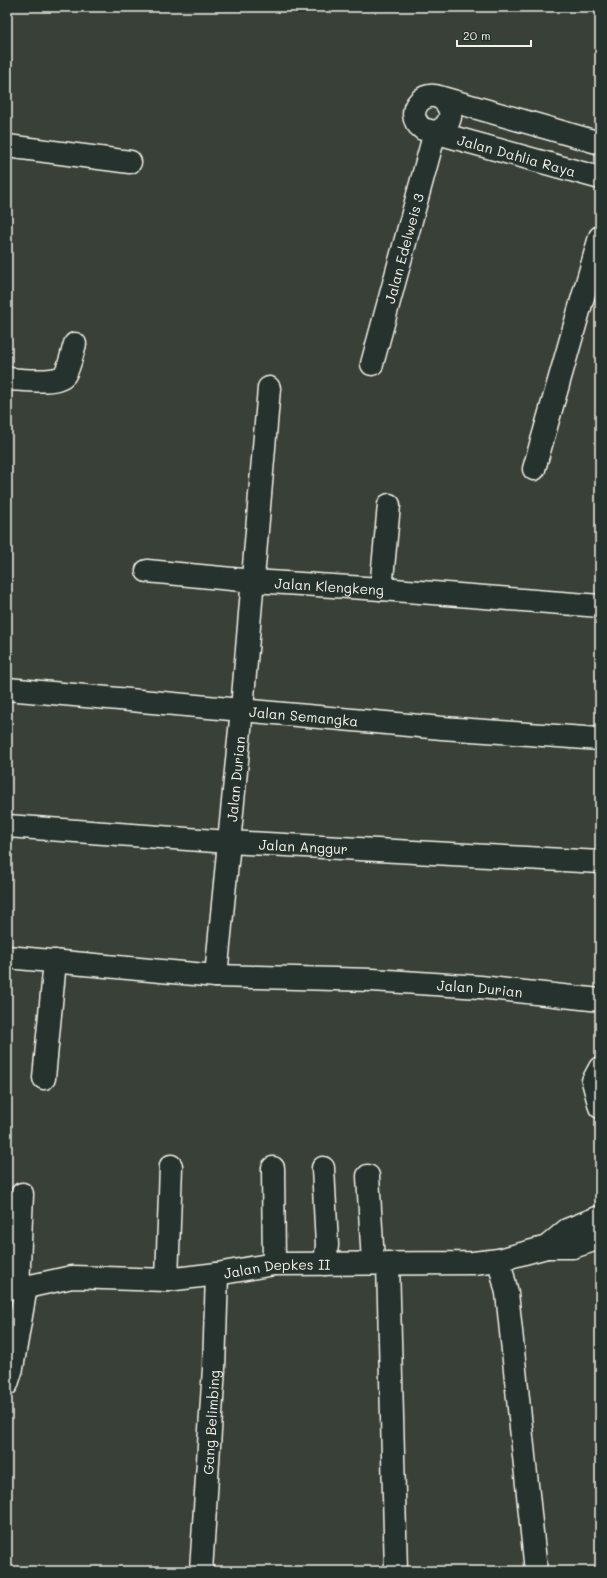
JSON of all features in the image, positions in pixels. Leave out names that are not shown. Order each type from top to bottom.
[{"type":"street","name":"Jalan Dahlia Raya","points":[[600,143],[433,96],[422,99],[418,103],[414,115],[418,126],[428,132],[435,132],[600,178]]},
{"type":"street","name":"Jalan Edelweis 3","points":[[372,364],[435,132]]},
{"type":"street","points":[[7,146],[130,162]]},
{"type":"street","points":[[534,469],[600,237]]},
{"type":"street","points":[[7,379],[54,381],[62,378],[66,373],[75,344]]},
{"type":"street","points":[[253,582],[269,388]]},
{"type":"street","points":[[381,589],[389,505]]},
{"type":"street","name":"Jalan Klengkeng","points":[[147,571],[253,582],[381,589],[600,606]]},
{"type":"street","name":"Jalan Durian","points":[[216,976],[253,582]]},
{"type":"street","name":"Jalan Semangka","points":[[7,689],[442,728],[600,739]]},
{"type":"street","name":"Jalan Anggur","points":[[7,826],[229,842],[600,862]]},
{"type":"street","name":"Jalan Durian","points":[[7,957],[216,976],[372,980],[480,986],[600,1000]]},
{"type":"street","points":[[44,1078],[55,961]]},
{"type":"street","points":[[600,1068],[593,1081],[600,1107]]},
{"type":"street","points":[[167,1280],[171,1166]]},
{"type":"street","points":[[273,1168],[274,1264]]},
{"type":"street","points":[[323,1168],[326,1245],[325,1264]]},
{"type":"street","points":[[368,1176],[380,1263],[396,1571]]},
{"type":"street","points":[[7,1384],[12,1368],[22,1194]]},
{"type":"street","name":"Jalan Depkes II","points":[[547,1247],[567,1230],[600,1217]]},
{"type":"street","name":"Jalan Depkes II","points":[[17,1288],[72,1277],[167,1280],[217,1274],[274,1264],[473,1263],[499,1260],[547,1247],[573,1247],[600,1238]]},
{"type":"street","points":[[499,1260],[507,1293],[536,1571]]},
{"type":"street","name":"Gang Belimbing","points":[[201,1571],[214,1368],[217,1274]]}]
